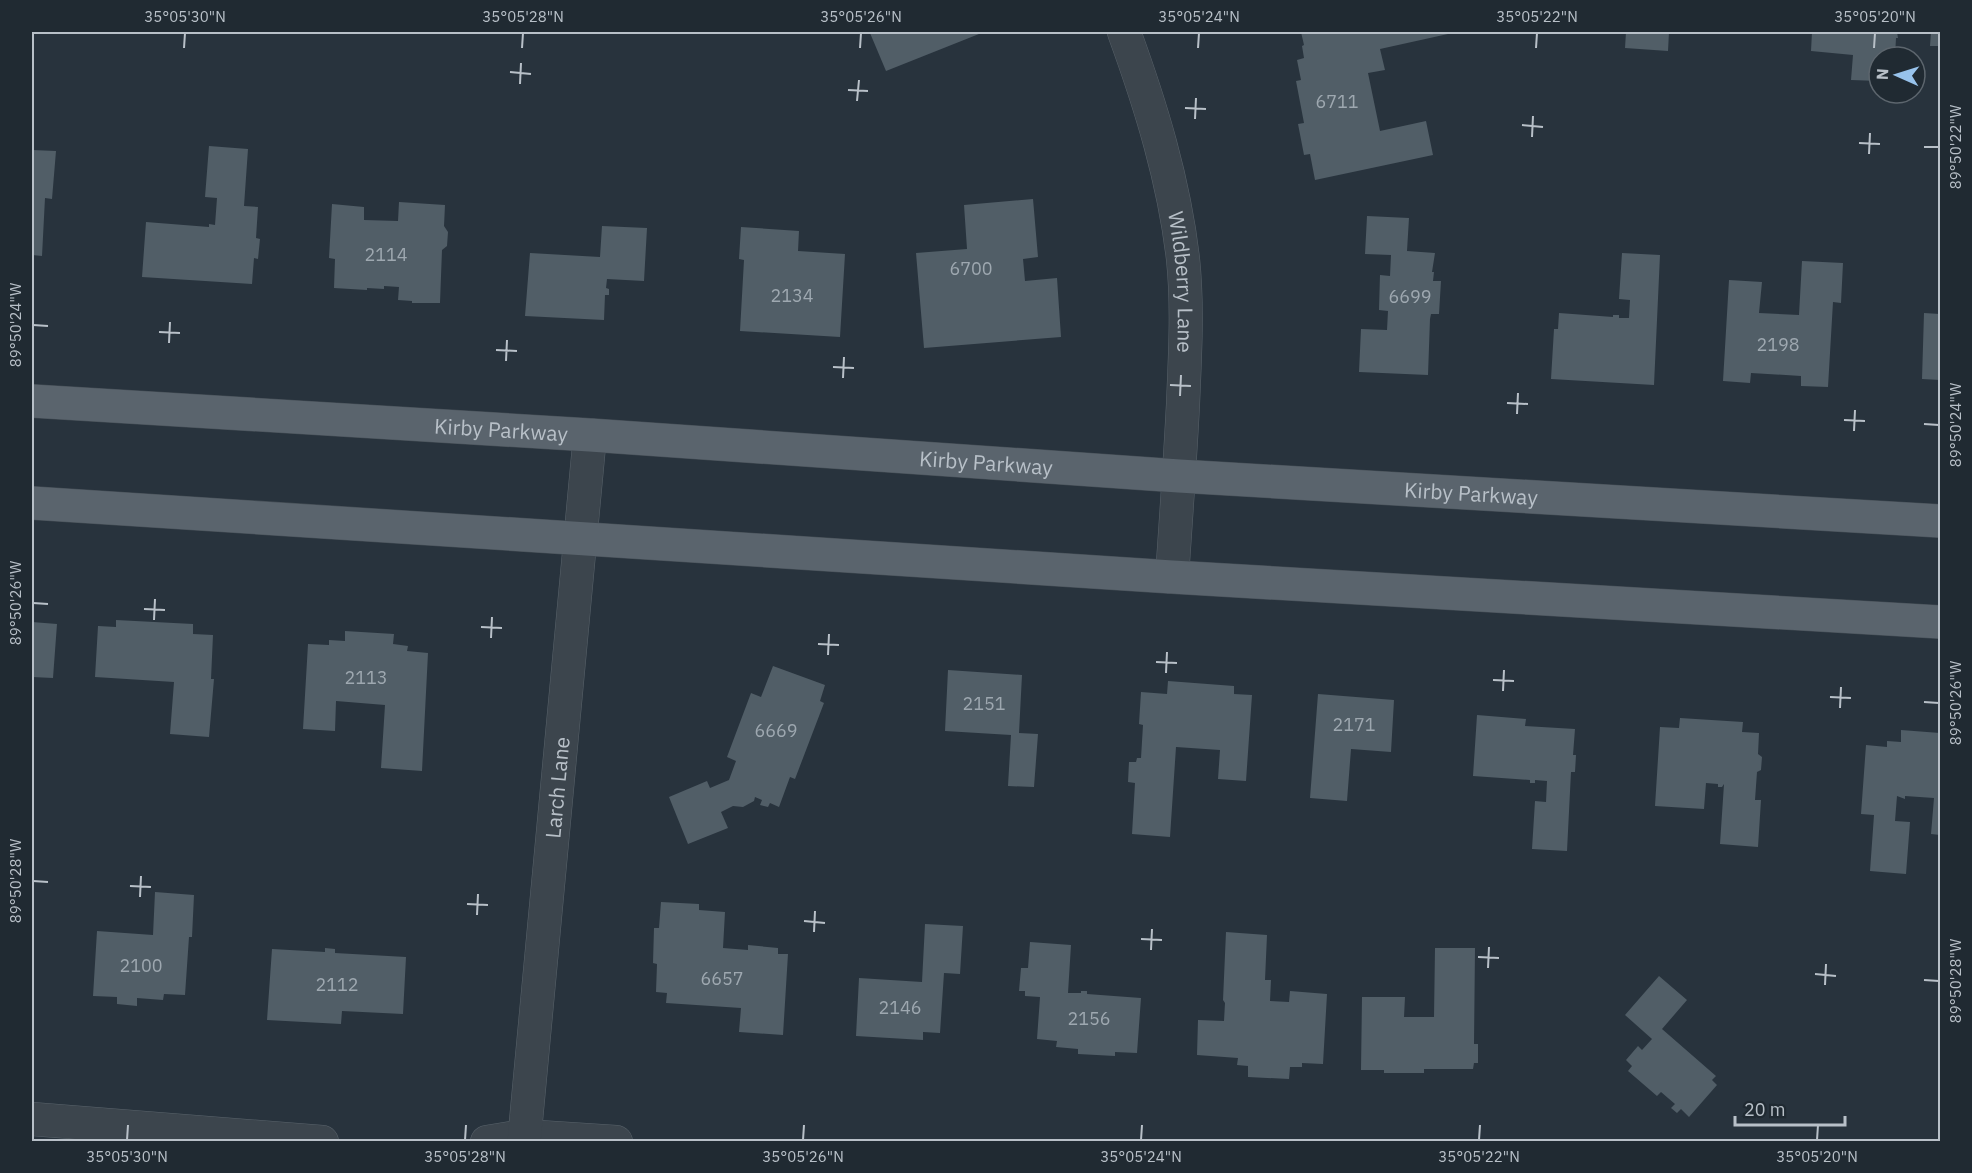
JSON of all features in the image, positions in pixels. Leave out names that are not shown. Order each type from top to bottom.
[{"type":"main road","name":"Kirby Parkway","points":[[32,401],[590,435],[1179,476],[1941,521]]},
{"type":"main road","points":[[32,503],[1172,577],[1941,622]]},
{"type":"street","name":"Wildberry Lane","points":[[1124,32],[1163,148],[1176,209],[1183,262],[1186,319],[1172,577]]},
{"type":"street","name":"Larch Lane","points":[[524,1139],[590,435]]},
{"type":"street","points":[[32,1119],[322,1142]]},
{"type":"street","points":[[488,1142],[524,1139],[616,1142]]},
{"type":"building","points":[[984,32],[886,71],[870,33]]},
{"type":"building","points":[[1301,32],[1457,32],[1380,49],[1385,70],[1368,73],[1380,131],[1426,121],[1433,155],[1315,180],[1310,154],[1304,155],[1298,124],[1304,123],[1296,81],[1301,80],[1297,60],[1304,58]]},
{"type":"building","points":[[1626,32],[1669,32],[1668,51],[1625,48]]},
{"type":"building","points":[[1812,32],[1897,32],[1896,45],[1867,45],[1867,81],[1851,80],[1853,55],[1811,51]]},
{"type":"building","points":[[1931,32],[1940,32],[1940,46],[1930,46]]},
{"type":"building","points":[[209,146],[248,149],[244,206],[258,207],[256,238],[260,239],[258,259],[254,258],[252,284],[142,277],[146,222],[209,227],[209,224],[215,225],[217,198],[205,197]]},
{"type":"building","points":[[32,150],[56,151],[52,199],[45,198],[42,256],[32,255]]},
{"type":"building","points":[[1033,199],[1038,257],[1023,259],[1025,281],[1057,278],[1061,337],[924,348],[916,253],[967,249],[964,205]]},
{"type":"building","points":[[399,202],[445,205],[444,226],[448,232],[447,246],[442,250],[440,303],[412,303],[412,301],[398,300],[399,287],[384,286],[384,289],[367,288],[367,290],[334,288],[335,259],[329,258],[332,204],[364,207],[364,220],[398,221]]},
{"type":"building","points":[[1367,216],[1409,218],[1407,251],[1435,253],[1433,281],[1441,281],[1439,314],[1431,314],[1430,319],[1428,375],[1359,372],[1361,329],[1387,330],[1388,311],[1379,310],[1380,275],[1390,276],[1391,255],[1365,254]]},
{"type":"building","points":[[602,226],[647,228],[644,281],[607,279],[606,288],[609,289],[609,295],[605,295],[604,320],[525,316],[530,253],[600,257]]},
{"type":"building","points":[[741,227],[799,231],[798,251],[845,254],[840,337],[740,331],[744,260],[739,259]]},
{"type":"building","points":[[1622,253],[1660,255],[1654,385],[1551,379],[1554,329],[1558,329],[1559,313],[1613,317],[1613,315],[1619,315],[1619,318],[1629,318],[1630,300],[1619,299]]},
{"type":"building","points":[[1802,261],[1843,263],[1841,303],[1833,302],[1828,387],[1801,386],[1801,376],[1751,373],[1750,383],[1723,381],[1729,280],[1762,282],[1759,313],[1799,315]]},
{"type":"building","points":[[1924,313],[1940,314],[1940,380],[1922,379]]},
{"type":"building","points":[[116,620],[193,624],[193,634],[213,635],[211,679],[214,679],[209,737],[170,734],[174,682],[95,677],[98,626],[116,627]]},
{"type":"building","points":[[32,622],[57,624],[53,678],[32,677]]},
{"type":"building","points":[[345,631],[394,634],[393,644],[408,646],[407,651],[428,653],[422,771],[381,768],[385,705],[336,701],[335,731],[303,729],[308,644],[329,645],[329,640],[345,641]]},
{"type":"building","points":[[773,666],[825,685],[820,701],[824,703],[795,779],[790,777],[779,807],[770,803],[768,807],[760,805],[762,800],[755,797],[754,801],[743,807],[733,806],[721,812],[728,828],[688,844],[669,797],[707,781],[710,788],[729,780],[736,761],[727,757],[751,693],[761,697]]},
{"type":"building","points":[[948,670],[1022,675],[1019,733],[1038,734],[1034,787],[1008,786],[1011,735],[945,731]]},
{"type":"building","points":[[1168,681],[1234,686],[1234,694],[1252,695],[1246,781],[1218,779],[1220,750],[1176,747],[1170,837],[1132,834],[1135,783],[1128,782],[1129,762],[1136,762],[1137,758],[1141,758],[1143,725],[1139,724],[1141,692],[1167,694]]},
{"type":"building","points":[[1318,694],[1394,700],[1391,752],[1351,749],[1347,801],[1310,798]]},
{"type":"building","points":[[1477,715],[1526,719],[1525,726],[1575,729],[1573,755],[1576,755],[1575,772],[1571,772],[1567,851],[1532,849],[1535,801],[1546,802],[1547,781],[1535,780],[1535,783],[1530,783],[1530,780],[1473,776]]},
{"type":"building","points":[[1680,718],[1743,722],[1742,732],[1759,733],[1758,754],[1762,757],[1761,770],[1757,772],[1755,800],[1761,800],[1758,847],[1720,844],[1724,784],[1718,787],[1718,784],[1706,783],[1704,809],[1655,806],[1660,727],[1679,728]]},
{"type":"building","points":[[1901,730],[1940,733],[1940,835],[1931,834],[1934,798],[1905,796],[1905,799],[1897,796],[1895,821],[1910,822],[1906,874],[1870,871],[1874,815],[1861,814],[1866,745],[1887,747],[1887,741],[1901,742]]},
{"type":"building","points":[[155,892],[194,895],[185,995],[164,994],[163,1000],[137,998],[137,1006],[117,1004],[117,997],[93,996],[97,931],[153,935]]},
{"type":"building","points":[[661,902],[699,904],[699,910],[725,912],[723,948],[748,950],[748,945],[778,948],[778,954],[788,954],[783,1035],[739,1032],[741,1008],[666,1003],[667,993],[656,992],[657,964],[653,963],[654,928],[659,928]]},
{"type":"building","points":[[925,924],[963,926],[960,974],[944,973],[940,1033],[923,1032],[923,1040],[856,1036],[859,978],[922,982]]},
{"type":"building","points":[[1226,932],[1267,935],[1265,980],[1271,980],[1270,1001],[1289,1002],[1290,991],[1327,994],[1323,1064],[1302,1063],[1302,1067],[1290,1067],[1289,1079],[1248,1077],[1248,1066],[1237,1065],[1238,1058],[1197,1055],[1198,1020],[1224,1021]]},
{"type":"building","points":[[1030,942],[1071,945],[1068,993],[1087,991],[1087,994],[1141,998],[1137,1053],[1115,1052],[1115,1056],[1078,1054],[1078,1049],[1056,1047],[1057,1041],[1037,1039],[1040,997],[1025,996],[1025,991],[1019,991],[1021,968],[1028,968]]},
{"type":"building","points":[[325,948],[335,949],[335,953],[406,957],[403,1014],[342,1011],[341,1024],[267,1020],[272,949],[325,952]]},
{"type":"building","points":[[1435,948],[1475,948],[1474,1044],[1478,1044],[1478,1063],[1474,1063],[1473,1069],[1424,1069],[1424,1073],[1384,1073],[1384,1070],[1361,1070],[1362,997],[1405,997],[1404,1017],[1434,1017]]},
{"type":"building","points":[[1659,976],[1687,1000],[1662,1029],[1716,1076],[1712,1080],[1717,1085],[1689,1117],[1681,1109],[1677,1113],[1671,1108],[1675,1104],[1661,1092],[1657,1096],[1628,1071],[1632,1066],[1626,1060],[1638,1046],[1642,1050],[1652,1039],[1625,1015]]}]
